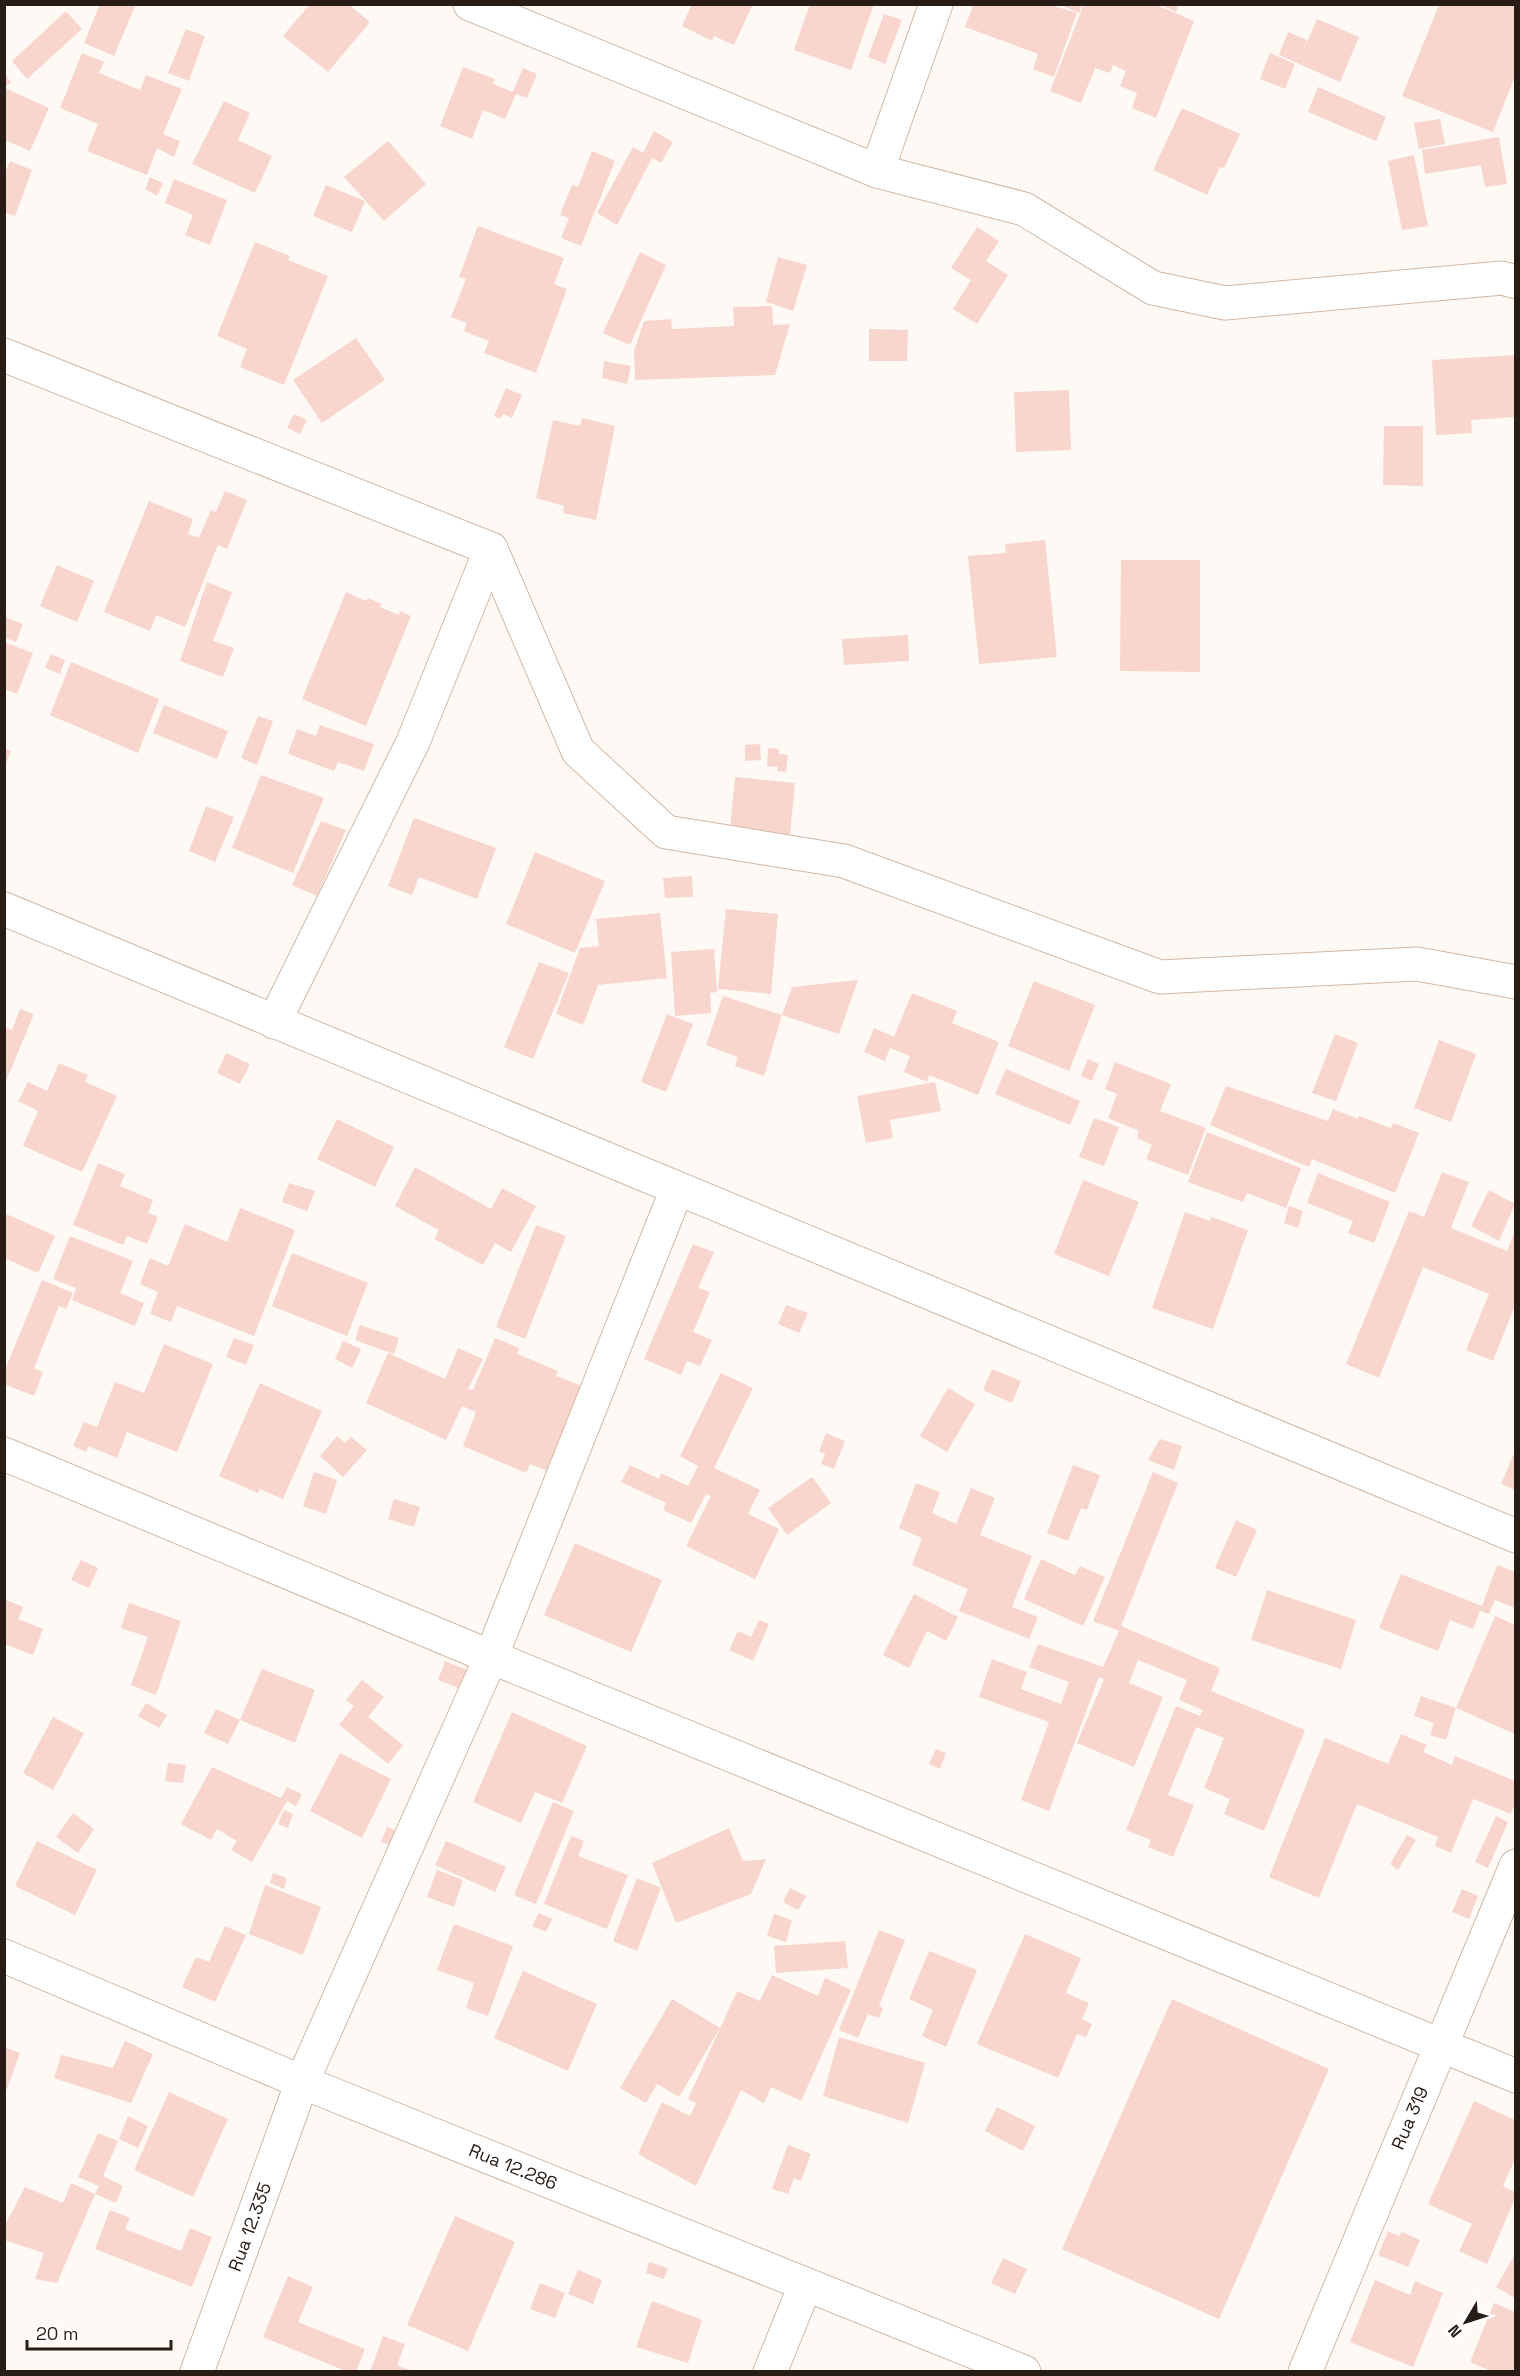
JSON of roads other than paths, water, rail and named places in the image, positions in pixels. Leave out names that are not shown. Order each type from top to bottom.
[{"type":"street","points":[[470,4],[877,171],[1024,209],[1154,288],[1225,303],[1502,278],[1515,282]]},
{"type":"street","points":[[877,171],[936,4]]},
{"type":"street","points":[[4,355],[491,549],[578,751],[666,832],[844,861],[1160,976],[1417,964],[1515,982]]},
{"type":"street","points":[[274,1022],[413,742],[491,549]]},
{"type":"street","points":[[4,909],[1515,1536]]},
{"type":"street","name":"Rua 12.335","points":[[197,2372],[302,2082],[491,1658],[677,1189]]},
{"type":"street","points":[[4,1454],[491,1658],[1515,2076]]},
{"type":"street","name":"Rua 319","points":[[1305,2372],[1515,1866]]},
{"type":"street","name":"Rua 12.286","points":[[4,1956],[302,2082],[805,2286],[1024,2372]]},
{"type":"street","points":[[770,2372],[805,2286]]}]
